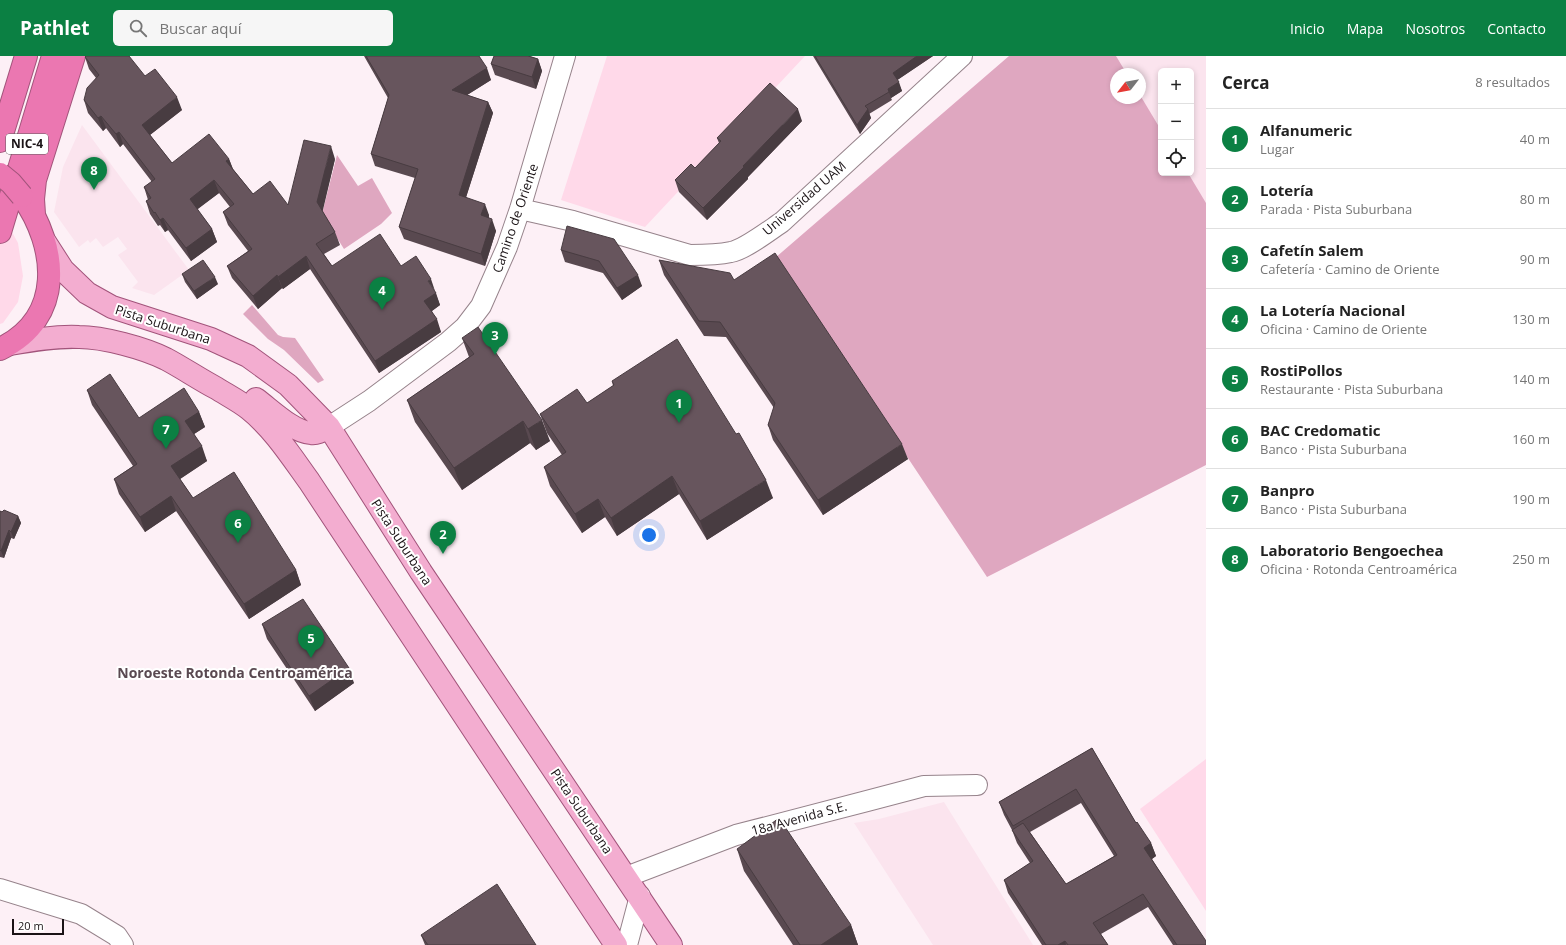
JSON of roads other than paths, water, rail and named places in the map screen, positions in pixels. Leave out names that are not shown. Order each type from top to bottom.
[{"type":"highway","name":"NIC-4","points":[[0,141],[26,56]]},
{"type":"highway","name":"NIC-4","points":[[0,232],[54,56]]},
{"type":"highway","points":[[34,214],[33,199],[35,180],[74,56]]},
{"type":"highway","points":[[0,174],[11,183],[34,214],[45,242],[48,276],[43,309],[28,330],[5,346]]},
{"type":"main road","name":"Pista Suburbana","points":[[45,242],[63,270],[87,293],[112,307],[211,339],[248,356],[288,385],[329,427],[421,572],[640,896],[671,945]]},
{"type":"main road","points":[[5,346],[63,337],[91,338],[130,346],[205,372],[233,384],[297,429],[311,433],[318,432],[329,427]]},
{"type":"main road","points":[[165,359],[249,408],[266,425],[287,450],[380,587],[616,945]]},
{"type":"street","name":"Camino de Oriente","points":[[329,427],[387,388],[444,346],[465,327],[481,306],[507,247],[520,209],[565,56]]},
{"type":"street","name":"Universidad UAM","points":[[520,209],[573,221],[690,255],[732,252],[758,238],[782,222],[962,56]]},
{"type":"street","name":"18a Avenida S.E.","points":[[626,877],[736,835],[751,831],[924,786],[977,785]]},
{"type":"street","points":[[0,889],[81,914],[117,936],[123,945]]},
{"type":"street","points":[[627,945],[640,896]]},
{"type":"place","name":"Laboratorio Bengoechea","points":[[94,190]]},
{"type":"place","name":"La Lotería Nacional","points":[[382,310]]},
{"type":"place","name":"Cafetín Salem","points":[[495,355]]},
{"type":"place","name":"Alfanumeric","points":[[679,423]]},
{"type":"place","name":"Banpro","points":[[166,449]]},
{"type":"place","name":"BAC Credomatic","points":[[238,543]]},
{"type":"place","name":"Lotería","points":[[443,554]]},
{"type":"place","name":"RostiPollos","points":[[311,658]]},
{"type":"district","name":"Noroeste Rotonda Centroamérica","points":[[235,673]]}]
